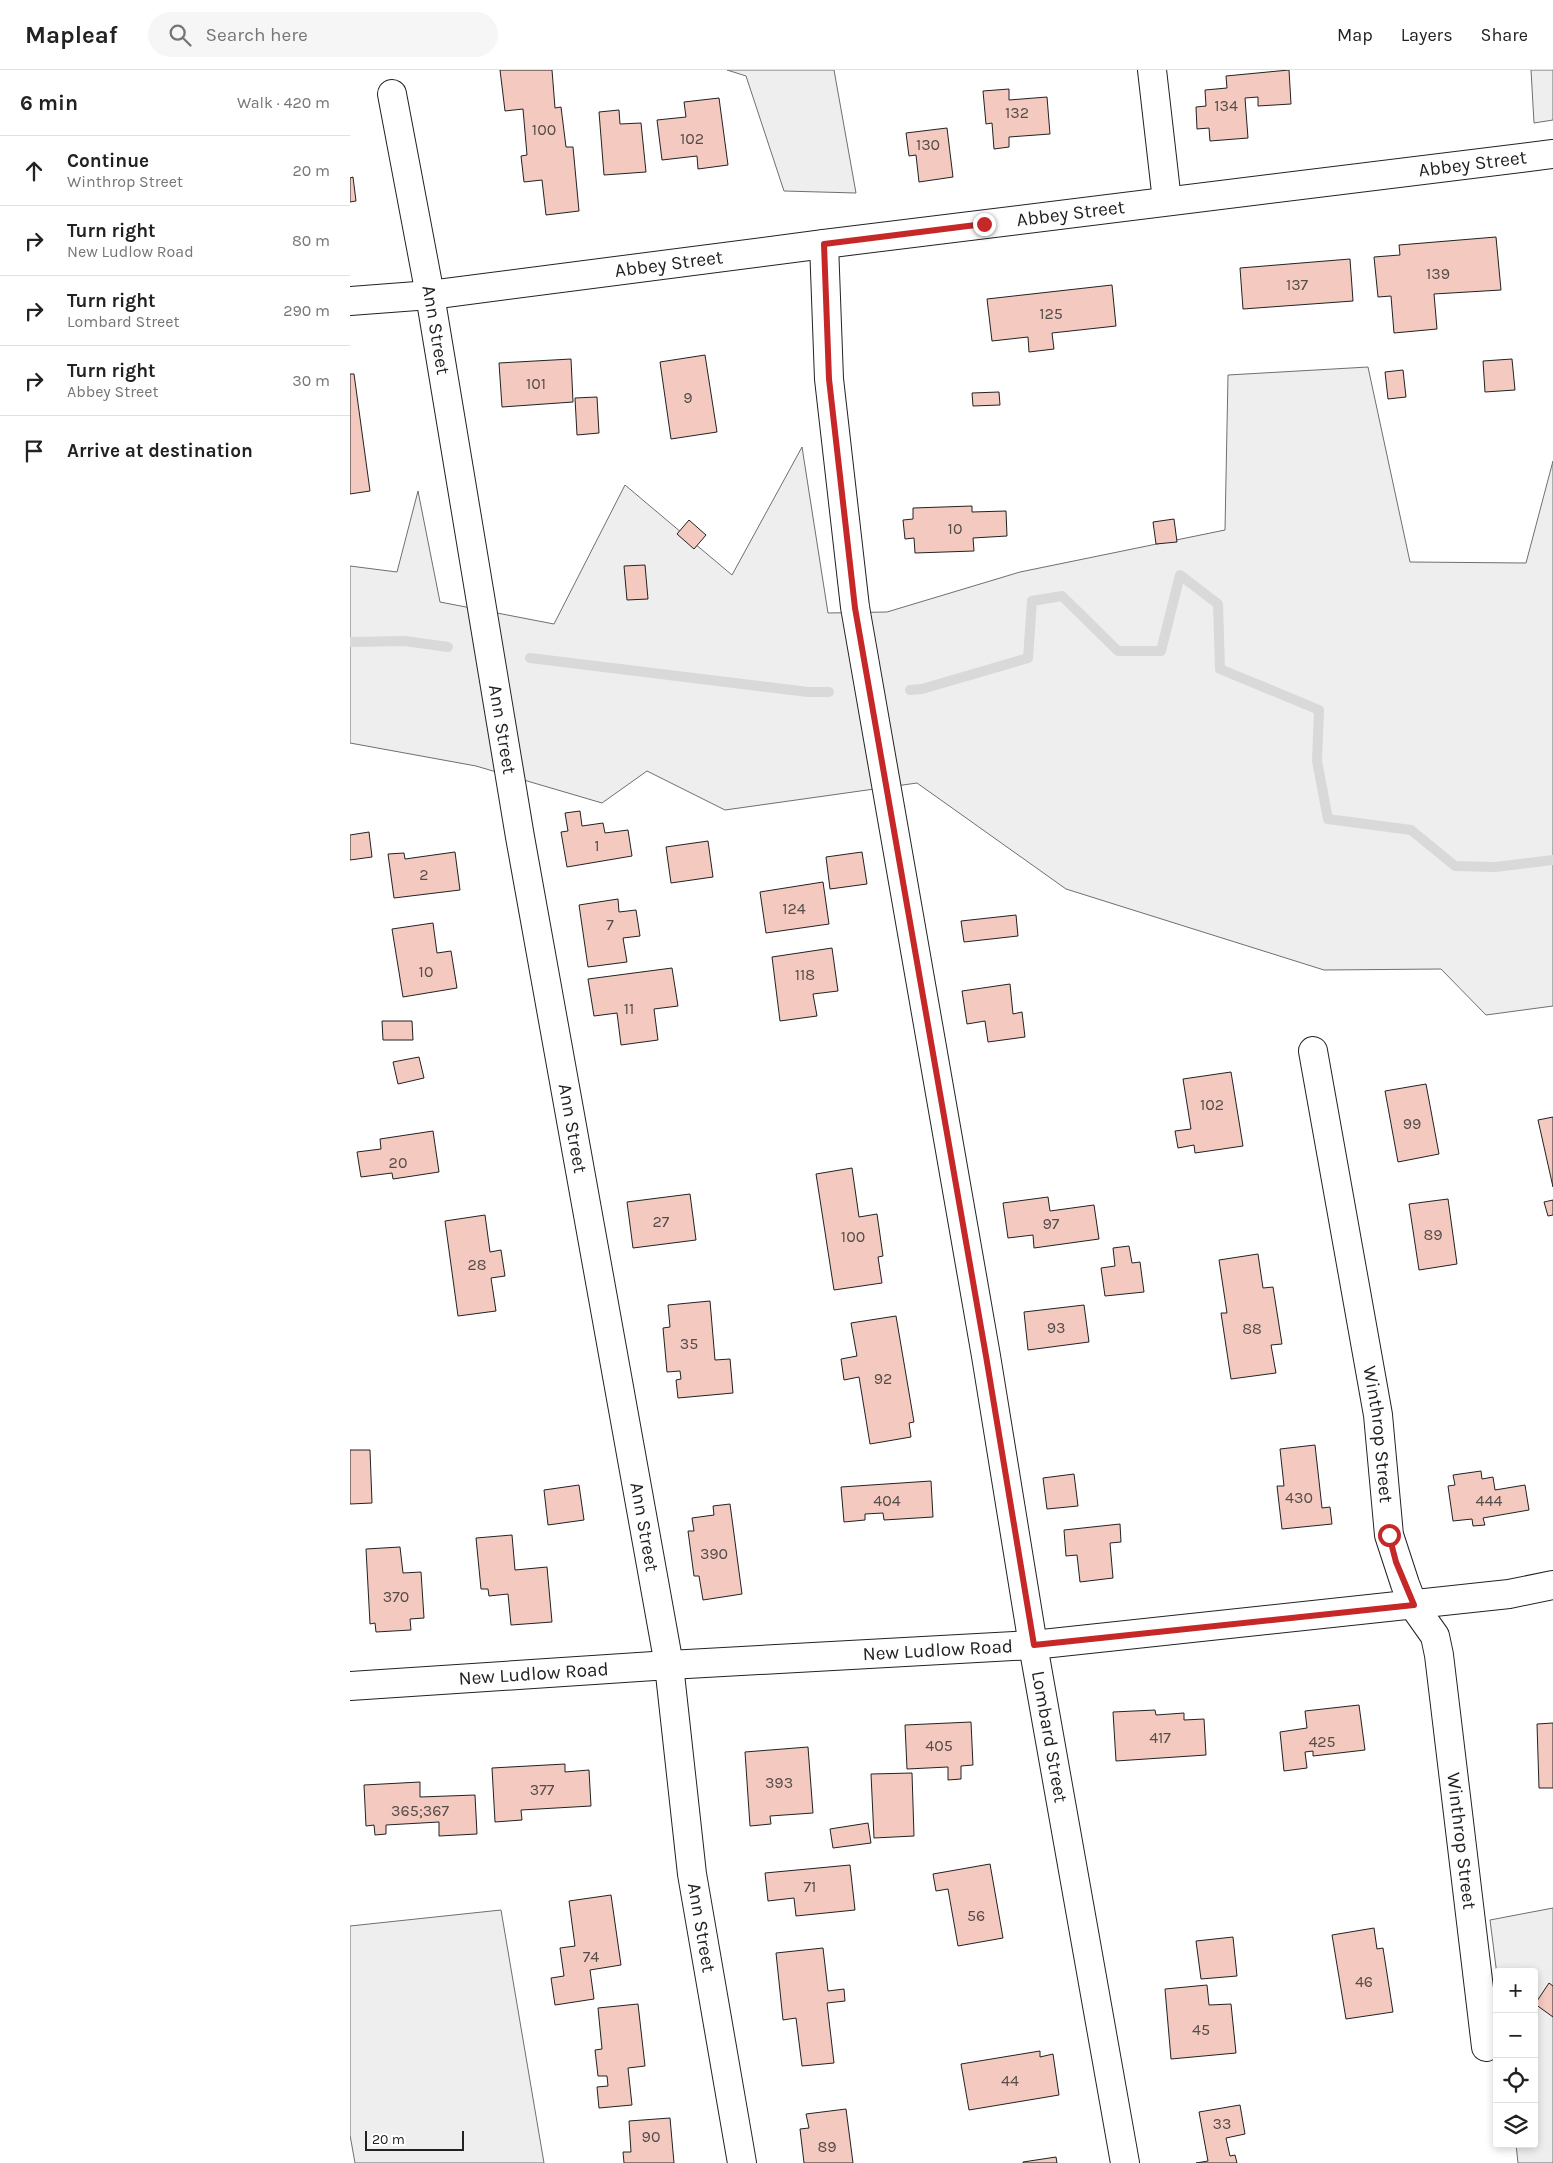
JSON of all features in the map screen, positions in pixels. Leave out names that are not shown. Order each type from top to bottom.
[{"type":"street","points":[[1152,70],[1167,202]]},
{"type":"street","name":"Ann Street","points":[[392,94],[430,295],[520,837],[669,1665],[692,1874],[742,2163]]},
{"type":"street","name":"Abbey Street","points":[[350,301],[430,295],[824,244],[1553,154]]},
{"type":"street","name":"Lombard Street","points":[[824,244],[829,379],[855,608],[983,1337],[1034,1645],[1126,2163]]},
{"type":"street","name":"Winthrop Street","points":[[1313,1051],[1378,1415],[1389,1535],[1396,1562],[1414,1605],[1435,1636],[1439,1655],[1486,2047]]},
{"type":"street","name":"New Ludlow Road","points":[[350,1686],[669,1665],[1034,1645],[1510,1594],[1553,1585]]},
{"type":"shaded area","points":[[727,70],[834,70],[856,193],[784,191],[746,76]]},
{"type":"shaded area","points":[[1531,70],[1553,70],[1553,120],[1534,123]]},
{"type":"shaded area","points":[[1368,367],[1410,562],[1526,563],[1553,461],[1553,1006],[1486,1015],[1441,969],[1324,970],[1066,889],[917,783],[725,810],[647,771],[602,803],[476,766],[350,743],[350,566],[397,572],[418,491],[440,602],[554,624],[625,485],[732,575],[802,447],[828,613],[887,612],[1020,572],[1225,530],[1228,375]]},
{"type":"shaded area","points":[[1553,1908],[1553,2163],[1518,2163],[1516,2148],[1538,2148],[1538,1968],[1496,1968],[1490,1920]]},
{"type":"shaded area","points":[[501,1910],[544,2163],[355,2163],[350,2135],[350,1926]]},
{"type":"building","points":[[500,70],[552,70],[555,108],[561,107],[566,147],[573,147],[579,211],[546,215],[542,180],[524,182],[521,156],[527,155],[523,109],[505,111]]},
{"type":"building","points":[[1289,70],[1291,104],[1258,106],[1258,97],[1245,98],[1248,138],[1210,141],[1209,128],[1197,129],[1196,107],[1206,106],[1205,90],[1227,88],[1226,76]]},
{"type":"building","points":[[1009,89],[1009,100],[1047,97],[1050,134],[1009,137],[1009,147],[994,149],[992,123],[986,124],[983,91]]},
{"type":"building","points":[[719,98],[728,165],[698,169],[697,156],[662,160],[657,120],[686,117],[684,102]]},
{"type":"building","points":[[619,110],[620,124],[641,123],[646,172],[604,175],[599,112]]},
{"type":"building","points":[[947,128],[953,177],[919,182],[916,155],[909,156],[906,133]]},
{"type":"building","points":[[353,177],[356,201],[350,202],[350,178]]},
{"type":"building","points":[[1496,237],[1501,290],[1434,294],[1437,329],[1394,333],[1391,296],[1378,297],[1374,257],[1400,255],[1399,245]]},
{"type":"building","points":[[1350,259],[1353,301],[1243,309],[1240,268]]},
{"type":"building","points":[[1112,285],[1116,326],[1052,333],[1054,349],[1029,352],[1028,337],[992,341],[987,299]]},
{"type":"building","points":[[705,355],[717,432],[671,439],[660,362]]},
{"type":"building","points":[[571,359],[573,402],[502,407],[499,363]]},
{"type":"building","points":[[1512,359],[1515,390],[1485,392],[1483,361]]},
{"type":"building","points":[[1403,370],[1406,397],[1388,399],[1385,372]]},
{"type":"building","points":[[350,374],[354,374],[370,491],[350,494]]},
{"type":"building","points":[[999,392],[1000,405],[973,406],[972,393]]},
{"type":"building","points":[[597,397],[599,433],[577,435],[575,398]]},
{"type":"building","points":[[972,506],[972,512],[1006,511],[1007,536],[973,538],[974,551],[915,553],[914,538],[905,539],[903,520],[913,519],[913,508]]},
{"type":"building","points":[[1174,519],[1177,542],[1156,544],[1153,522]]},
{"type":"building","points":[[689,520],[706,535],[694,549],[677,534]]},
{"type":"building","points":[[645,565],[648,599],[627,600],[624,566]]},
{"type":"building","points":[[580,811],[582,826],[603,823],[605,833],[628,830],[632,856],[567,867],[561,832],[568,831],[565,813]]},
{"type":"building","points":[[369,832],[372,857],[350,860],[350,835]]},
{"type":"building","points":[[708,841],[713,877],[671,883],[666,847]]},
{"type":"building","points":[[455,852],[460,890],[394,898],[388,854],[404,853],[405,859]]},
{"type":"building","points":[[862,852],[867,884],[830,889],[826,857]]},
{"type":"building","points":[[823,882],[829,924],[766,933],[760,892]]},
{"type":"building","points":[[618,899],[619,912],[636,910],[640,936],[623,938],[627,962],[588,967],[579,905]]},
{"type":"building","points":[[1016,915],[1018,936],[964,942],[961,921]]},
{"type":"building","points":[[433,923],[437,953],[451,951],[457,988],[403,997],[392,929]]},
{"type":"building","points":[[832,948],[838,991],[813,994],[817,1016],[780,1021],[772,957]]},
{"type":"building","points":[[672,968],[678,1006],[654,1009],[658,1040],[621,1045],[617,1013],[594,1016],[588,979]]},
{"type":"building","points":[[1010,984],[1013,1014],[1022,1012],[1025,1037],[988,1042],[985,1021],[967,1024],[962,991]]},
{"type":"building","points":[[382,1021],[412,1021],[413,1040],[383,1040]]},
{"type":"building","points":[[419,1057],[424,1078],[398,1084],[393,1062]]},
{"type":"building","points":[[1231,1072],[1243,1146],[1195,1153],[1194,1145],[1178,1148],[1175,1131],[1191,1129],[1183,1079]]},
{"type":"building","points":[[1426,1084],[1439,1154],[1398,1162],[1385,1091]]},
{"type":"building","points":[[1553,1117],[1553,1187],[1538,1120]]},
{"type":"building","points":[[433,1131],[439,1172],[393,1179],[392,1173],[361,1177],[357,1152],[381,1149],[380,1139]]},
{"type":"building","points":[[852,1168],[859,1217],[877,1214],[883,1256],[878,1257],[882,1283],[834,1290],[816,1174]]},
{"type":"building","points":[[690,1194],[696,1240],[633,1248],[627,1202]]},
{"type":"building","points":[[1048,1197],[1050,1211],[1094,1205],[1099,1239],[1034,1248],[1033,1235],[1008,1238],[1003,1203]]},
{"type":"building","points":[[1448,1199],[1457,1264],[1419,1270],[1409,1204]]},
{"type":"building","points":[[1553,1200],[1553,1215],[1548,1216],[1544,1202]]},
{"type":"building","points":[[485,1215],[490,1252],[501,1250],[505,1276],[491,1278],[496,1311],[458,1316],[445,1221]]},
{"type":"building","points":[[1129,1246],[1132,1263],[1140,1262],[1144,1292],[1105,1296],[1101,1268],[1115,1266],[1113,1248]]},
{"type":"building","points":[[1258,1254],[1263,1288],[1273,1287],[1282,1344],[1271,1345],[1276,1373],[1231,1379],[1221,1313],[1227,1313],[1219,1260]]},
{"type":"building","points":[[710,1301],[715,1360],[730,1359],[733,1393],[678,1398],[676,1380],[681,1379],[680,1371],[667,1372],[663,1328],[670,1327],[668,1305]]},
{"type":"building","points":[[1084,1305],[1089,1342],[1028,1350],[1024,1312]]},
{"type":"building","points":[[896,1316],[914,1422],[909,1423],[911,1437],[870,1444],[859,1377],[844,1380],[841,1359],[857,1356],[851,1323]]},
{"type":"building","points":[[1315,1445],[1322,1508],[1330,1507],[1332,1524],[1282,1529],[1277,1486],[1284,1486],[1280,1449]]},
{"type":"building","points":[[350,1450],[370,1450],[372,1503],[350,1504]]},
{"type":"building","points":[[1481,1471],[1482,1479],[1493,1477],[1495,1490],[1525,1485],[1529,1510],[1483,1518],[1485,1525],[1473,1526],[1472,1519],[1453,1521],[1448,1486],[1455,1485],[1453,1475]]},
{"type":"building","points":[[1074,1474],[1078,1506],[1047,1509],[1043,1478]]},
{"type":"building","points":[[931,1481],[933,1517],[884,1520],[883,1513],[865,1514],[865,1520],[844,1522],[841,1487]]},
{"type":"building","points":[[579,1485],[584,1520],[548,1525],[544,1490]]},
{"type":"building","points":[[730,1504],[742,1594],[703,1600],[699,1576],[694,1576],[688,1531],[694,1531],[692,1518],[714,1515],[713,1506]]},
{"type":"building","points":[[1120,1524],[1121,1542],[1110,1543],[1113,1578],[1080,1582],[1077,1555],[1066,1556],[1064,1530]]},
{"type":"building","points":[[512,1535],[515,1570],[547,1567],[552,1622],[511,1625],[508,1594],[489,1596],[488,1589],[481,1589],[476,1538]]},
{"type":"building","points":[[400,1547],[403,1573],[421,1572],[424,1618],[410,1619],[411,1630],[376,1632],[375,1623],[370,1624],[366,1549]]},
{"type":"building","points":[[1359,1705],[1365,1750],[1313,1756],[1313,1751],[1305,1752],[1307,1768],[1284,1771],[1280,1732],[1307,1728],[1305,1711]]},
{"type":"building","points":[[1155,1710],[1156,1715],[1184,1713],[1184,1720],[1204,1719],[1206,1755],[1116,1761],[1113,1712]]},
{"type":"building","points":[[971,1722],[973,1765],[961,1766],[961,1779],[948,1780],[948,1767],[907,1769],[905,1725]]},
{"type":"building","points":[[1553,1723],[1553,1788],[1539,1788],[1537,1724]]},
{"type":"building","points":[[808,1747],[813,1813],[770,1816],[771,1824],[750,1826],[745,1752]]},
{"type":"building","points":[[565,1764],[565,1772],[589,1770],[591,1806],[521,1810],[522,1820],[495,1822],[492,1768]]},
{"type":"building","points":[[912,1773],[914,1836],[874,1838],[871,1774]]},
{"type":"building","points":[[420,1782],[420,1797],[475,1795],[477,1834],[439,1836],[439,1822],[386,1825],[386,1834],[375,1835],[374,1825],[366,1826],[364,1785]]},
{"type":"building","points":[[868,1823],[871,1843],[833,1848],[830,1829]]},
{"type":"building","points":[[990,1864],[1003,1938],[958,1946],[948,1889],[936,1891],[933,1874]]},
{"type":"building","points":[[850,1865],[855,1910],[796,1916],[794,1898],[768,1901],[765,1873]]},
{"type":"building","points":[[611,1895],[621,1965],[590,1970],[594,1999],[555,2005],[551,1978],[564,1976],[560,1948],[575,1946],[569,1901]]},
{"type":"building","points":[[1374,1928],[1377,1949],[1383,1948],[1393,2012],[1346,2019],[1332,1935]]},
{"type":"building","points":[[1233,1937],[1237,1976],[1201,1979],[1196,1941]]},
{"type":"building","points":[[823,1948],[828,1991],[844,1989],[845,2001],[827,2003],[834,2063],[802,2066],[796,2018],[783,2020],[776,1953]]},
{"type":"building","points":[[1549,1983],[1553,1986],[1553,2017],[1538,2006],[1538,2000]]},
{"type":"building","points":[[1207,1985],[1209,2005],[1231,2004],[1236,2053],[1171,2059],[1165,1989]]},
{"type":"building","points":[[638,2004],[645,2066],[628,2068],[632,2105],[599,2108],[597,2087],[608,2086],[607,2076],[598,2076],[595,2050],[602,2049],[598,2008]]},
{"type":"building","points":[[1040,2051],[1040,2057],[1053,2054],[1059,2095],[969,2110],[961,2064]]},
{"type":"building","points":[[1240,2105],[1245,2134],[1226,2138],[1230,2156],[1235,2155],[1237,2163],[1196,2163],[1208,2161],[1199,2112]]},
{"type":"building","points":[[846,2109],[853,2163],[804,2163],[800,2129],[809,2128],[806,2114]]},
{"type":"building","points":[[670,2118],[674,2163],[624,2163],[623,2152],[631,2152],[629,2121]]},
{"type":"building","points":[[1056,2157],[1057,2163],[1023,2163],[1023,2162]]},
{"type":"waterway","points":[[910,690],[922,689],[1028,658],[1032,601],[1062,596],[1118,651],[1161,651],[1180,575],[1218,604],[1220,669],[1319,710],[1317,761],[1328,819],[1411,830],[1455,866],[1495,867],[1553,860]]},
{"type":"waterway","points":[[350,642],[405,641],[448,647]]},
{"type":"waterway","points":[[530,658],[808,692],[829,692]]},
{"type":"route","points":[[984,224],[824,244],[829,379],[855,608],[986,1356],[1034,1645],[1414,1605],[1396,1562],[1389,1535]]}]
